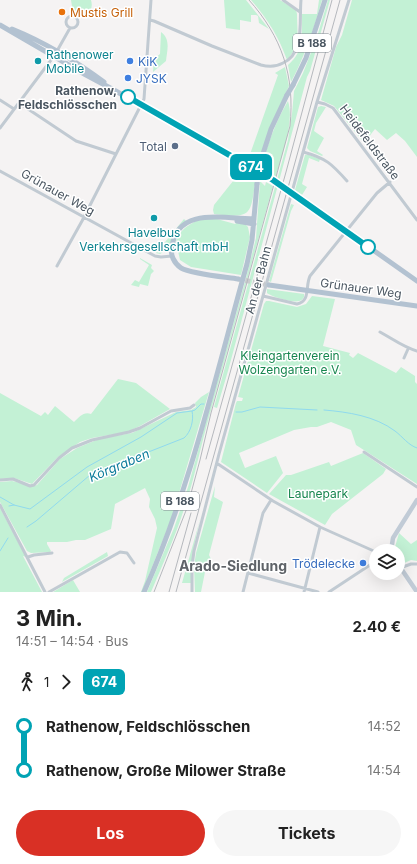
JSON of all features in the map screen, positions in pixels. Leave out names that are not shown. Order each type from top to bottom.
[{"type":"main road","name":"B 188","points":[[144,592],[167,539],[188,473],[247,264],[254,222],[260,163],[271,129],[306,58],[325,0]]},
{"type":"main road","points":[[0,25],[24,34],[55,54],[88,70],[114,90],[273,180]]},
{"type":"main road","points":[[295,196],[417,280]]},
{"type":"main road","points":[[244,218],[250,214],[255,202]]},
{"type":"main road","points":[[216,217],[254,222]]},
{"type":"main road","points":[[238,280],[186,270],[178,265],[172,256],[171,250],[174,239],[178,231],[184,225],[199,218],[244,218],[254,222]]},
{"type":"main road","name":"Grünauer Weg","points":[[269,285],[415,305]]},
{"type":"street","points":[[57,266],[84,217],[145,95],[151,0]]},
{"type":"street","points":[[283,0],[300,12]]},
{"type":"street","points":[[150,20],[261,65],[271,66],[285,62],[292,57],[298,48],[301,0]]},
{"type":"street","name":"An der Bahn","points":[[192,592],[192,566],[194,551],[317,102],[349,0]]},
{"type":"street","points":[[0,128],[55,54],[70,28]]},
{"type":"street","points":[[0,100],[14,109]]},
{"type":"street","name":"Heidefeldstraße","points":[[317,102],[333,108],[417,220]]},
{"type":"street","points":[[19,103],[76,141],[116,154]]},
{"type":"street","points":[[303,152],[325,159],[347,181]]},
{"type":"street","name":"Grünauer Weg","points":[[0,171],[155,256],[172,256]]},
{"type":"street","points":[[308,291],[309,278],[377,193],[390,182]]},
{"type":"street","name":"Grünauer Weg","points":[[263,296],[297,304],[304,300],[308,291]]},
{"type":"street","points":[[380,332],[408,349],[417,351]]},
{"type":"street","points":[[404,358],[408,349]]},
{"type":"street","points":[[0,480],[12,479],[30,486],[34,485],[59,458],[72,448],[92,440],[130,432],[171,411],[190,408],[194,405]]},
{"type":"street","points":[[364,452],[417,487]]},
{"type":"street","points":[[218,464],[271,500],[320,527],[369,549]]},
{"type":"street","points":[[243,592],[263,513],[271,500]]},
{"type":"street","points":[[392,544],[393,538],[417,500]]},
{"type":"street","points":[[0,505],[45,592]]},
{"type":"street","points":[[304,590],[320,527]]},
{"type":"street","points":[[49,592],[120,552],[124,552],[129,555],[134,563]]},
{"type":"street","points":[[28,557],[52,553]]},
{"type":"street","points":[[405,565],[417,564]]},
{"type":"street","points":[[329,592],[369,566]]},
{"type":"street","points":[[248,573],[304,590],[318,592]]},
{"type":"street","points":[[405,575],[417,592]]},
{"type":"green space","points":[[71,0],[91,0],[92,7],[89,13],[86,16],[81,16],[73,13]]},
{"type":"green space","points":[[224,0],[246,0],[269,29],[259,23],[258,16],[256,15],[251,15],[251,22],[240,20],[240,30],[226,28]]},
{"type":"green space","points":[[251,0],[280,0],[296,10],[298,33],[294,49],[287,60],[272,28]]},
{"type":"green space","points":[[319,0],[322,0],[305,52],[291,82],[288,65],[293,60],[300,48],[302,35],[302,14],[317,14]]},
{"type":"green space","points":[[328,0],[330,0],[307,77],[217,408],[214,407],[288,140],[294,91],[316,40]]},
{"type":"green space","points":[[352,0],[417,0],[417,157],[405,141],[396,133],[387,140],[375,129],[364,143],[334,106],[321,100],[336,47],[342,35]]},
{"type":"green space","points":[[161,32],[166,38],[167,42],[166,61],[153,72],[154,59],[160,54]]},
{"type":"green space","points":[[285,67],[289,86],[269,129],[257,169],[232,154],[233,152],[248,160],[278,75],[275,73]]},
{"type":"green space","points":[[288,101],[290,110],[289,130],[275,179],[261,170],[272,134]]},
{"type":"green space","points":[[318,107],[326,107],[316,123],[314,131],[324,138],[317,151],[323,155],[322,156],[310,151],[307,148]]},
{"type":"green space","points":[[305,155],[320,159],[319,162],[309,158],[302,184],[307,187],[302,195],[295,190]]},
{"type":"green space","points":[[241,171],[256,178],[251,207],[248,211],[237,216],[214,214],[214,205]]},
{"type":"green space","points":[[260,181],[265,186],[266,182],[273,186],[191,486],[178,528],[165,560],[151,592],[147,592],[174,528],[188,487],[246,278],[256,238]]},
{"type":"green space","points":[[291,204],[294,205],[271,282],[269,281]]},
{"type":"green space","points":[[184,219],[186,221],[173,236],[168,249],[160,254],[156,253]]},
{"type":"green space","points":[[201,219],[217,219],[235,224],[237,222],[245,224],[248,227],[250,237],[241,275],[191,267],[180,260],[178,251],[175,248],[180,233],[191,224]]},
{"type":"green space","points":[[140,258],[152,265],[151,268],[154,271],[151,274],[148,286],[140,284],[139,287],[131,285],[135,280],[139,282],[149,265]]},
{"type":"green space","points":[[267,289],[304,294],[304,297],[299,301],[278,298],[267,293]]},
{"type":"green space","name":"Kleingartenverein Wolzengarten e.V.","points":[[312,296],[335,299],[323,346],[350,353],[349,355],[353,358],[358,353],[396,373],[401,367],[415,376],[415,382],[417,384],[417,484],[356,445],[351,430],[331,422],[317,427],[294,430],[239,453],[245,468],[276,456],[283,473],[267,493],[221,462],[236,403],[237,401],[242,401],[243,398],[238,397],[264,304],[266,301],[269,301],[297,307],[306,304]]},
{"type":"green space","points":[[118,379],[136,383],[170,409],[127,432],[92,438],[80,442],[58,457],[32,484],[14,478],[0,479],[0,393],[41,416],[45,412],[48,415],[55,406],[74,422],[86,413],[91,414]]},
{"type":"green space","points":[[209,392],[172,517],[142,592],[157,528],[155,519],[149,507],[150,499],[145,488],[115,504],[111,529],[85,540],[47,542],[51,551],[50,552],[31,553],[27,551],[0,502],[0,482],[12,481],[34,486],[37,485],[60,459],[77,448],[99,439],[132,433],[176,412],[191,410],[196,407],[195,403],[201,397]]},
{"type":"green space","name":"Launepark","points":[[363,453],[386,469],[383,474],[332,514],[325,525],[269,494],[286,475],[291,475],[329,462],[331,466]]},
{"type":"green space","points":[[215,467],[196,539],[191,568],[191,583],[182,583]]},
{"type":"green space","points":[[215,486],[214,497],[223,502],[209,555],[213,563],[205,572],[201,592],[195,592],[194,566],[196,553]]},
{"type":"green space","points":[[0,508],[26,557],[23,556],[42,592],[0,592]]},
{"type":"green space","points":[[399,533],[411,544],[417,540],[417,561],[411,560],[405,563],[405,544],[396,544]]},
{"type":"green space","points":[[107,552],[108,556],[62,582],[64,578]]},
{"type":"green space","points":[[73,580],[80,592],[53,592]]},
{"type":"waterway","name":"Körgraben","points":[[27,527],[90,475],[184,438],[191,426],[193,418],[192,411],[201,404],[204,404]]},
{"type":"waterway","name":"Körgraben","points":[[236,412],[242,412],[260,407],[317,410]]},
{"type":"waterway","name":"Körgraben","points":[[324,410],[370,418],[395,431],[408,443],[417,448]]},
{"type":"waterway","points":[[0,497],[14,505],[30,509],[87,467],[141,437],[177,413],[192,411]]},
{"type":"waterway","points":[[9,506],[14,505]]},
{"type":"waterway","name":"Körgraben","points":[[0,551],[8,538]]},
{"type":"tunnel","points":[[273,181],[295,195]]},
{"type":"tunnel","points":[[238,279],[269,285]]},
{"type":"railway","points":[[154,592],[187,508],[211,413],[290,126],[290,90],[284,58],[270,28],[249,0]]},
{"type":"railway","points":[[206,459],[332,0]]},
{"type":"railway","points":[[176,592],[340,0]]},
{"type":"railway","points":[[169,592],[191,513]]},
{"type":"bus line","name":"674","points":[[128,97],[273,180],[368,247]]},
{"type":"place","name":"Mustis Grill","points":[[62,12]]},
{"type":"place","name":"Rathenower Mobile","points":[[38,61]]},
{"type":"place","name":"KiK","points":[[130,61]]},
{"type":"place","name":"JYSK","points":[[128,78]]},
{"type":"place","name":"Rathenow, Feldschlösschen","points":[[128,97]]},
{"type":"place","name":"Total","points":[[175,146]]},
{"type":"place","name":"Havelbus Verkehrsgesellschaft mbH","points":[[154,218]]},
{"type":"place","name":"Trödelecke","points":[[363,563]]},
{"type":"district","name":"Arado-Siedlung","points":[[233,565]]}]
